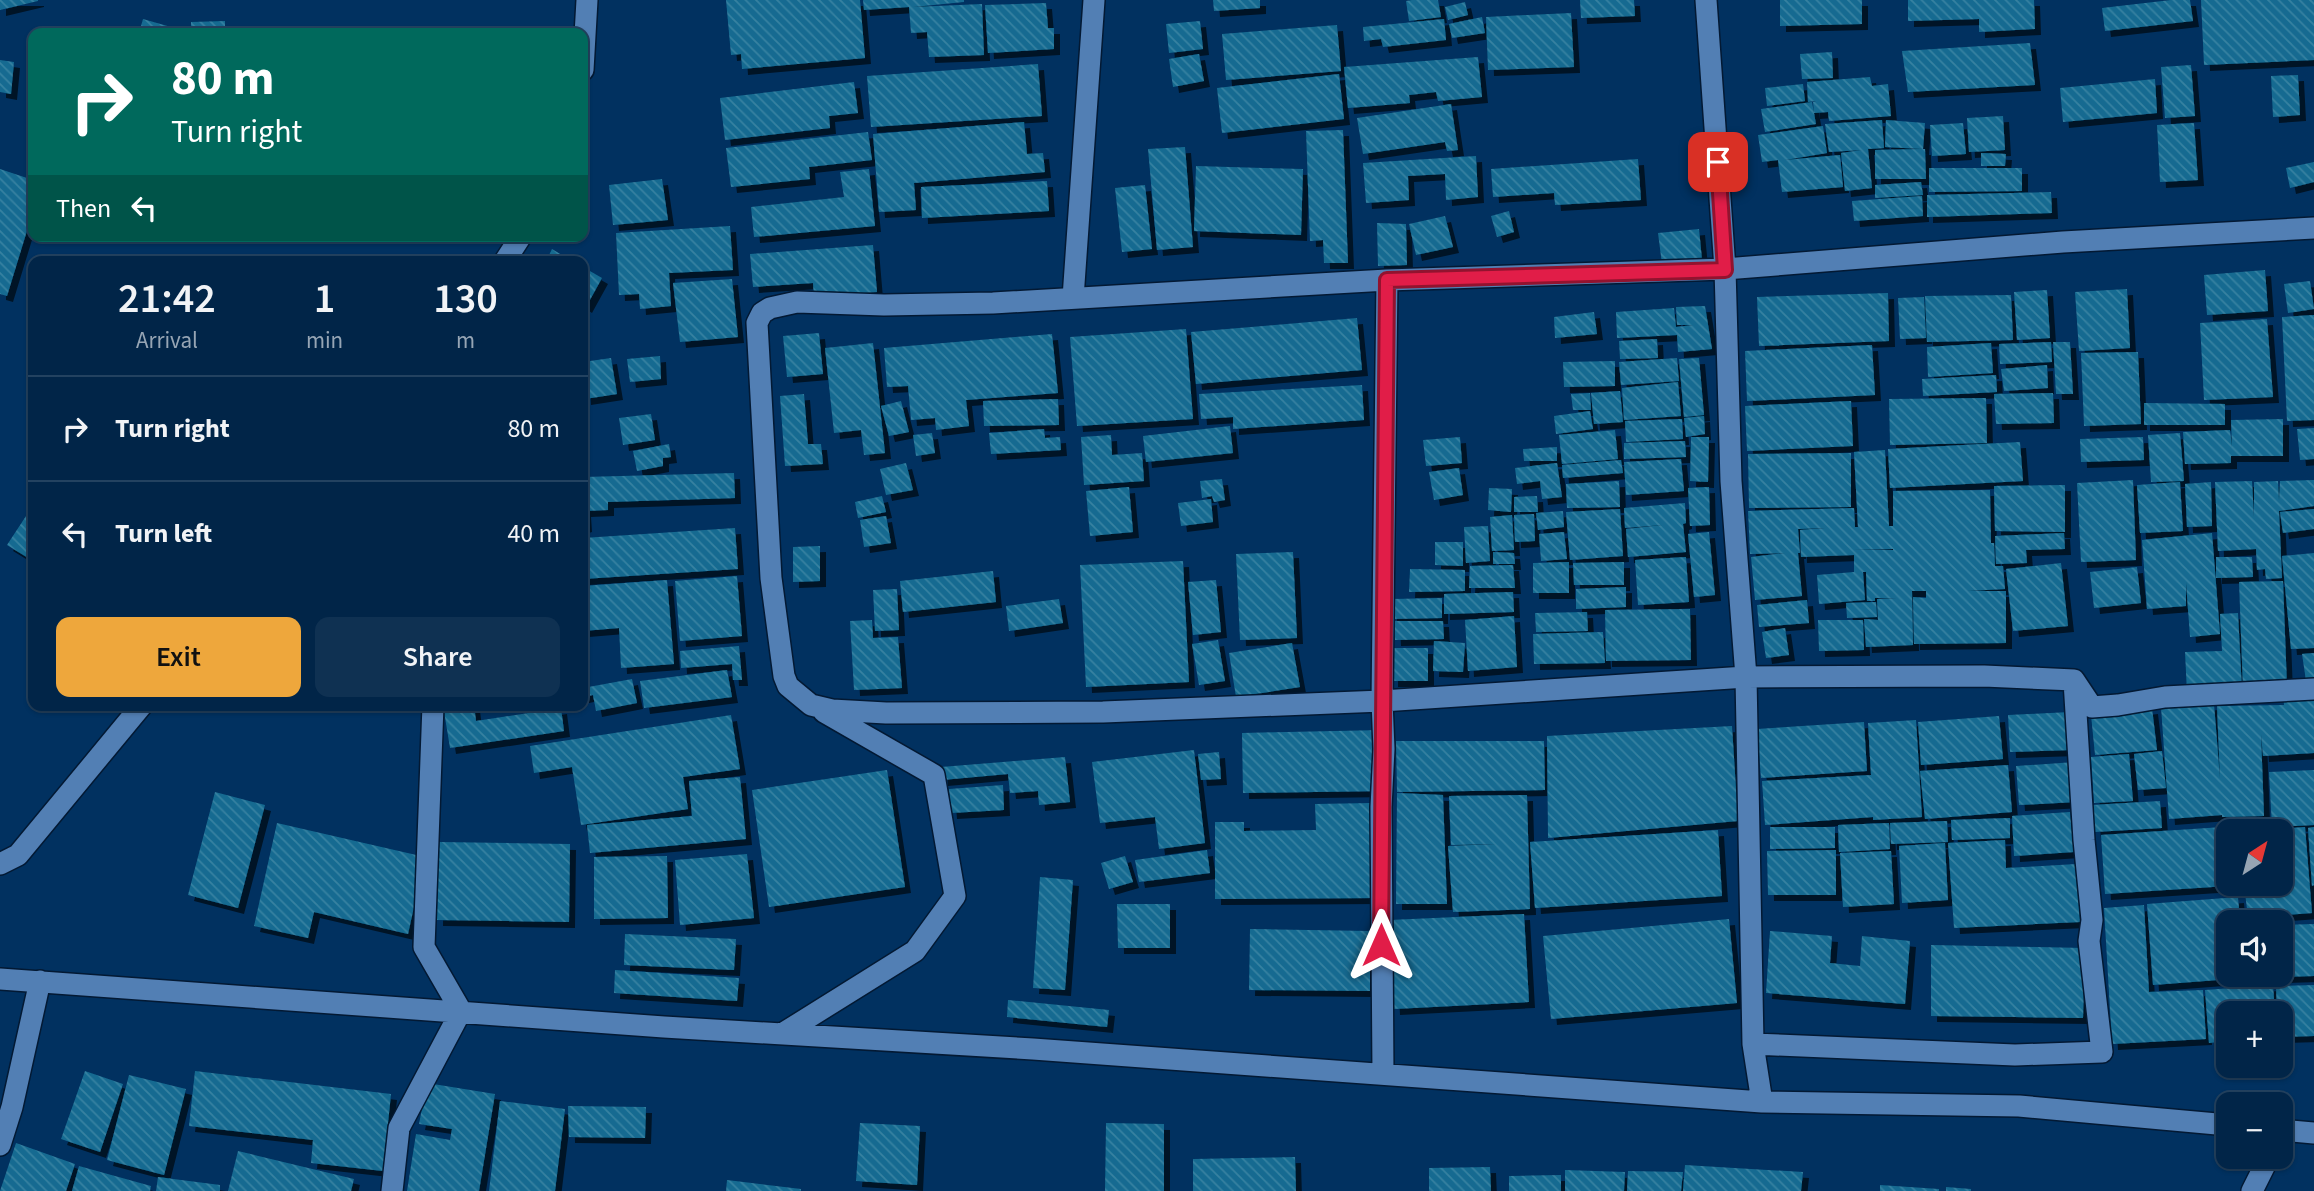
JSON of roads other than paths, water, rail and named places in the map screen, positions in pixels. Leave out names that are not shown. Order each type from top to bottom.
[{"type":"street","points":[[585,28],[587,0]]},
{"type":"street","points":[[1073,298],[1094,0]]},
{"type":"street","points":[[1706,0],[1725,270],[1731,481],[1746,677],[1753,1044],[1762,1102]]},
{"type":"street","points":[[782,1034],[915,951],[955,896],[934,775],[811,705],[788,686],[784,676],[771,578],[757,323],[762,313],[770,308],[797,302],[993,303],[1387,280],[1725,270],[2063,242],[2314,228]]},
{"type":"street","points":[[1383,1074],[1381,807],[1384,749],[1382,701],[1387,280]]},
{"type":"street","points":[[811,705],[832,710],[913,713],[1103,712],[1382,701],[1746,677],[1984,676],[2074,680]]},
{"type":"street","points":[[2074,680],[2092,707],[2165,697],[2314,690]]},
{"type":"street","points":[[1753,1044],[2015,1055],[2102,1052],[2089,941],[2092,920],[2074,680]]},
{"type":"street","points":[[0,864],[18,855],[137,711]]},
{"type":"street","points":[[433,711],[424,947],[461,1011]]},
{"type":"street","points":[[0,979],[1762,1102],[2019,1106],[2216,1124]]},
{"type":"street","points":[[0,1145],[12,1107],[40,981]]},
{"type":"street","points":[[392,1191],[399,1128],[461,1011]]},
{"type":"street","points":[[2293,1132],[2314,1133]]},
{"type":"street","points":[[2252,1191],[2263,1169]]}]
